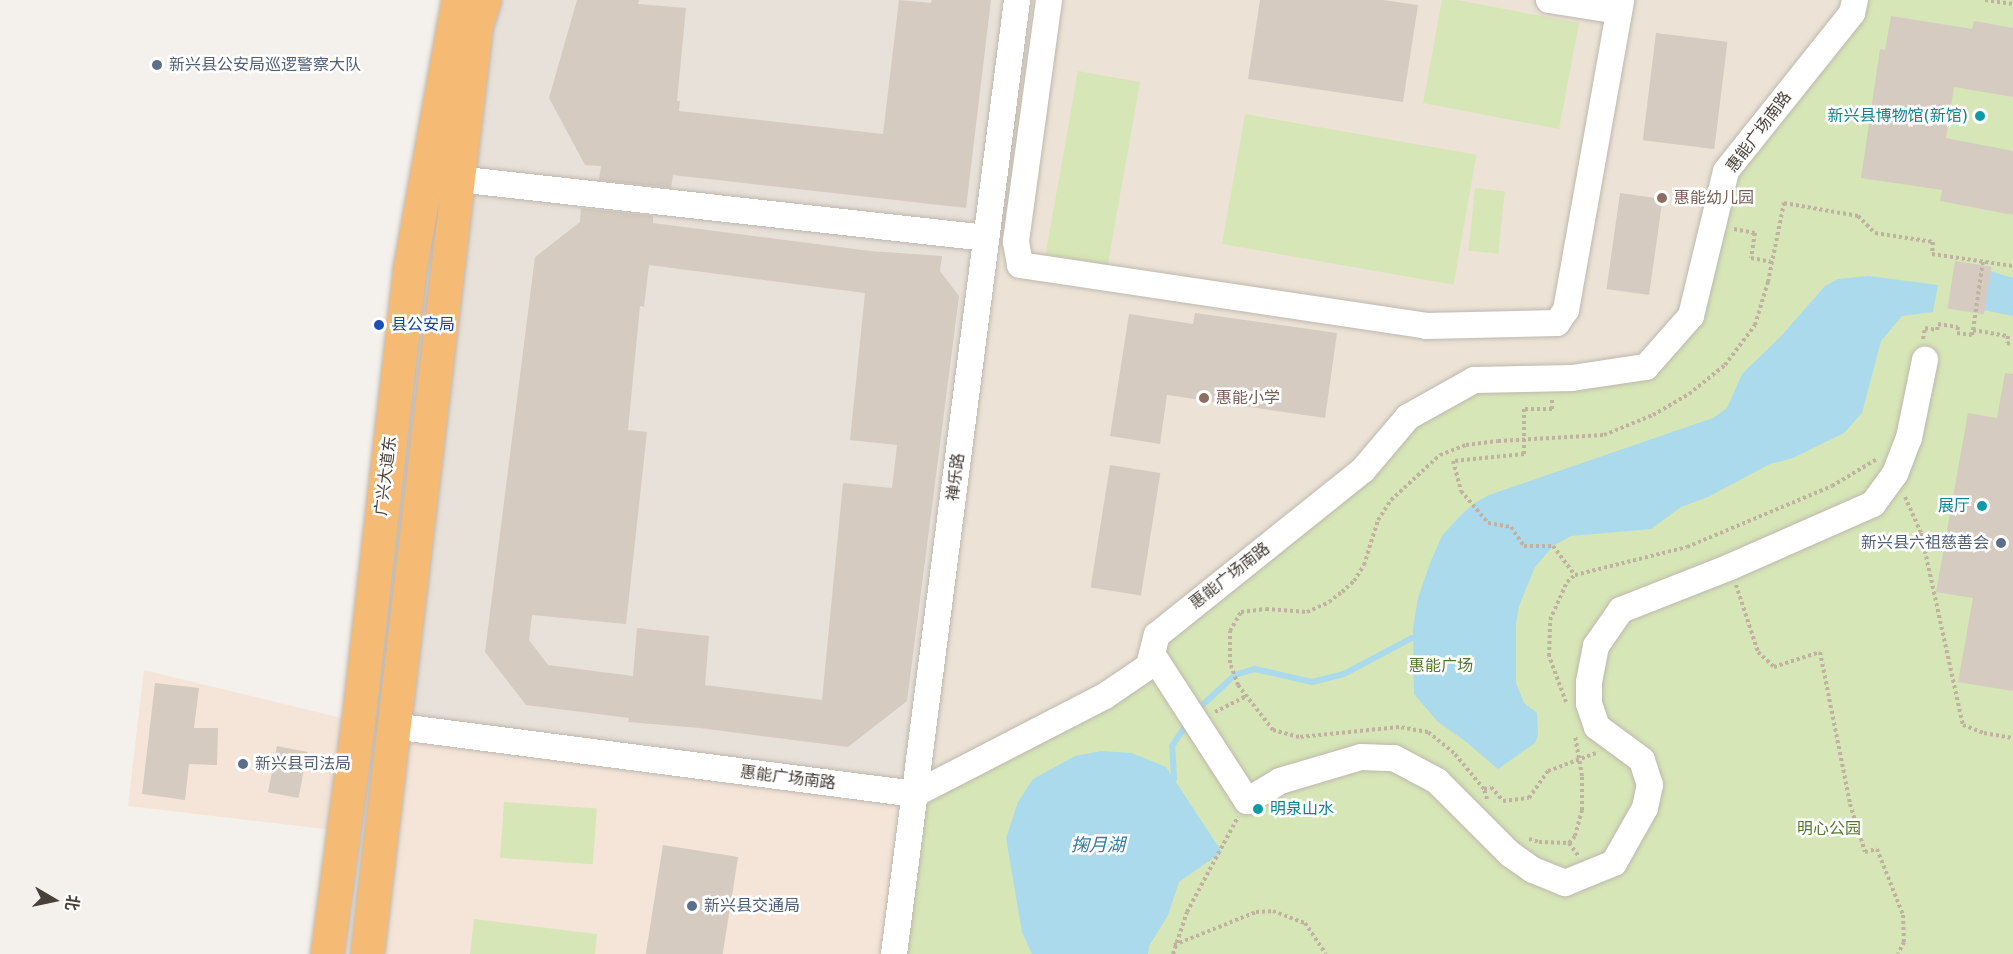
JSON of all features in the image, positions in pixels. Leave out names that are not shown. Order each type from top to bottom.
[{"type":"highway","name":"广兴大道东","points":[[327,954],[358,722],[410,272],[458,0]]},
{"type":"highway","points":[[367,954],[457,178],[476,25],[484,0]]},
{"type":"street","name":"禅乐路","points":[[894,954],[1017,0]]},
{"type":"street","points":[[1049,0],[1016,242],[1020,265],[1426,326],[1557,323],[1566,309],[1620,5],[1549,0]]},
{"type":"street","name":"惠能广场南路","points":[[393,726],[915,794],[1106,696],[1149,666],[1157,634],[1363,470],[1408,417],[1474,380],[1552,379],[1646,367],[1691,316],[1726,171],[1852,13],[1855,0]]},
{"type":"street","points":[[457,178],[986,238]]},
{"type":"street","points":[[1152,654],[1247,801],[1280,781],[1361,757],[1394,758],[1437,781],[1510,854],[1533,870],[1565,882],[1614,863],[1645,808],[1650,785],[1642,760],[1597,728],[1589,704],[1589,682],[1596,646],[1621,610],[1730,567],[1873,504],[1889,482],[1909,438],[1923,354]]},
{"type":"path","points":[[1985,0],[2013,4]]},
{"type":"path","points":[[1491,805],[1484,789],[1454,753],[1428,732],[1399,727],[1299,737],[1273,730],[1238,685],[1230,663],[1230,631],[1241,612],[1266,609],[1307,612],[1329,602],[1354,581],[1364,565],[1378,520],[1391,500],[1440,455],[1466,445],[1523,439],[1604,435],[1653,416],[1689,394],[1725,365],[1755,325],[1784,203],[1858,216],[1875,233],[1933,242],[1932,254],[2013,266]]},
{"type":"path","points":[[1713,225],[1755,233],[1750,258],[1771,262]]},
{"type":"path","points":[[1923,354],[1925,328],[1937,330],[1938,324],[1958,327],[1957,333],[1972,335],[1983,261]]},
{"type":"path","points":[[1973,330],[2008,336],[2007,343],[2013,344]]},
{"type":"path","points":[[1552,379],[1552,409],[1524,409],[1524,454],[1453,461],[1461,491],[1488,522],[1511,527],[1524,546],[1553,546],[1575,575]]},
{"type":"path","points":[[1569,713],[1549,656],[1550,620],[1567,582],[1575,575],[1687,547],[1832,486],[1886,453]]},
{"type":"path","points":[[1889,482],[1905,495],[1921,533],[1963,725],[1984,733],[2013,738]]},
{"type":"path","points":[[1730,567],[1758,652],[1774,667],[1820,652],[1850,804],[1865,852],[1877,849],[1903,915],[1904,942],[1898,954]]},
{"type":"path","points":[[1195,722],[1247,696]]},
{"type":"path","points":[[1524,836],[1539,842],[1550,843],[1569,843],[1575,837],[1582,810],[1580,757],[1575,734]]},
{"type":"path","points":[[1484,789],[1491,787],[1503,801],[1529,798],[1548,771],[1580,757],[1601,751],[1612,739]]},
{"type":"path","points":[[1173,954],[1174,945],[1187,912],[1247,801]]},
{"type":"path","points":[[1174,945],[1256,912],[1273,912],[1305,923],[1326,954]]},
{"type":"shaded area","points":[[458,0],[1640,0],[894,954],[358,722]]},
{"type":"shaded area","name":"惠能小学","points":[[1017,0],[1855,0],[1691,316],[1646,367],[1149,666],[915,794]]},
{"type":"shaded area","points":[[144,670],[358,722],[915,794],[894,954],[327,954],[343,831],[128,806]]},
{"type":"green space","points":[[1442,0],[1457,0],[1579,23],[1559,129],[1423,103]]},
{"type":"green space","name":"惠能广场","points":[[1855,0],[2013,0],[2013,954],[894,954],[915,794],[1149,666],[1157,635],[1408,417],[1474,380],[1647,367],[1691,316],[1726,171]]},
{"type":"green space","points":[[1078,71],[1140,82],[1108,265],[1046,254]]},
{"type":"green space","points":[[1245,114],[1476,155],[1454,285],[1222,244]]},
{"type":"green space","points":[[1475,188],[1505,191],[1498,254],[1468,251]]},
{"type":"green space","points":[[504,802],[597,808],[593,864],[500,858]]},
{"type":"green space","points":[[474,919],[597,934],[595,954],[470,954]]},
{"type":"water","points":[[1990,271],[2013,278],[2013,316],[1968,307]]},
{"type":"water","points":[[1869,276],[1938,285],[1933,312],[1902,316],[1881,341],[1862,413],[1844,433],[1793,458],[1770,464],[1708,497],[1681,507],[1651,529],[1571,536],[1553,546],[1535,567],[1519,606],[1516,624],[1516,683],[1524,703],[1537,713],[1538,735],[1535,743],[1498,769],[1438,722],[1414,694],[1413,628],[1418,598],[1430,563],[1442,536],[1458,518],[1473,504],[1489,495],[1713,418],[1727,408],[1742,374],[1782,335],[1825,286],[1838,279]]},
{"type":"water","name":"掬月湖","points":[[1101,751],[1132,753],[1166,767],[1222,852],[1179,882],[1168,915],[1149,946],[1148,954],[1032,954],[1022,932],[1006,838],[1018,802],[1033,779],[1075,756]]},
{"type":"building","points":[[577,0],[639,0],[638,4],[686,8],[677,101],[680,101],[679,111],[883,134],[899,0],[931,3],[932,0],[991,0],[966,208],[673,175],[671,188],[599,180],[601,166],[585,165],[549,98]]},
{"type":"building","points":[[1260,0],[1383,0],[1418,5],[1403,102],[1248,79]]},
{"type":"building","points":[[1891,16],[1972,29],[1974,21],[2013,28],[2013,97],[1954,87],[1946,138],[2013,151],[2013,215],[1940,201],[1942,190],[1861,178],[1880,49],[1885,50]]},
{"type":"building","points":[[1656,33],[1727,42],[1714,149],[1643,140]]},
{"type":"building","points":[[1620,193],[1663,199],[1649,295],[1607,289]]},
{"type":"building","points":[[581,208],[653,216],[653,223],[870,251],[942,256],[940,271],[959,296],[907,701],[848,747],[700,728],[628,722],[629,718],[526,705],[485,652],[535,257],[580,222]],"holes":[[[649,265],[865,293],[850,440],[897,445],[892,488],[843,483],[822,700],[705,685],[709,636],[637,628],[633,676],[548,665],[529,640],[532,615],[626,624],[647,432],[628,430],[640,306],[644,307]]]},
{"type":"building","points":[[1955,261],[1992,267],[1984,314],[1947,308]]},
{"type":"building","points":[[1195,313],[1337,333],[1325,418],[1167,395],[1160,444],[1110,436],[1129,314],[1193,324]]},
{"type":"building","name":"展厅","points":[[2005,373],[2013,374],[2013,691],[1958,682],[1973,598],[1936,592],[1968,413],[1997,418]]},
{"type":"building","points":[[1110,465],[1160,473],[1141,595],[1091,587]]},
{"type":"building","points":[[155,683],[199,688],[194,728],[218,728],[217,765],[189,764],[185,800],[142,794]]},
{"type":"building","points":[[277,746],[307,752],[298,798],[268,792]]},
{"type":"building","name":"新兴县交通局","points":[[663,845],[738,857],[723,954],[646,954]]},
{"type":"waterway","points":[[1196,711],[1235,675],[1255,669],[1312,682],[1344,674],[1412,638]]},
{"type":"waterway","points":[[1174,779],[1172,746],[1188,722]]},
{"type":"place","name":"新兴县公安局巡逻警察大队","points":[[157,65]]},
{"type":"place","name":"新兴县博物馆(新馆)","points":[[1980,116]]},
{"type":"place","name":"惠能幼儿园","points":[[1662,198]]},
{"type":"place","name":"县公安局","points":[[379,325]]},
{"type":"place","name":"惠能小学","points":[[1204,398]]},
{"type":"place","name":"展厅","points":[[1982,506]]},
{"type":"place","name":"新兴县六祖慈善会","points":[[2001,543]]},
{"type":"place","name":"新兴县司法局","points":[[243,764]]},
{"type":"place","name":"明泉山水","points":[[1258,809]]},
{"type":"place","name":"新兴县交通局","points":[[692,906]]},
{"type":"park label","name":"明心公园","points":[[1829,829]]}]
